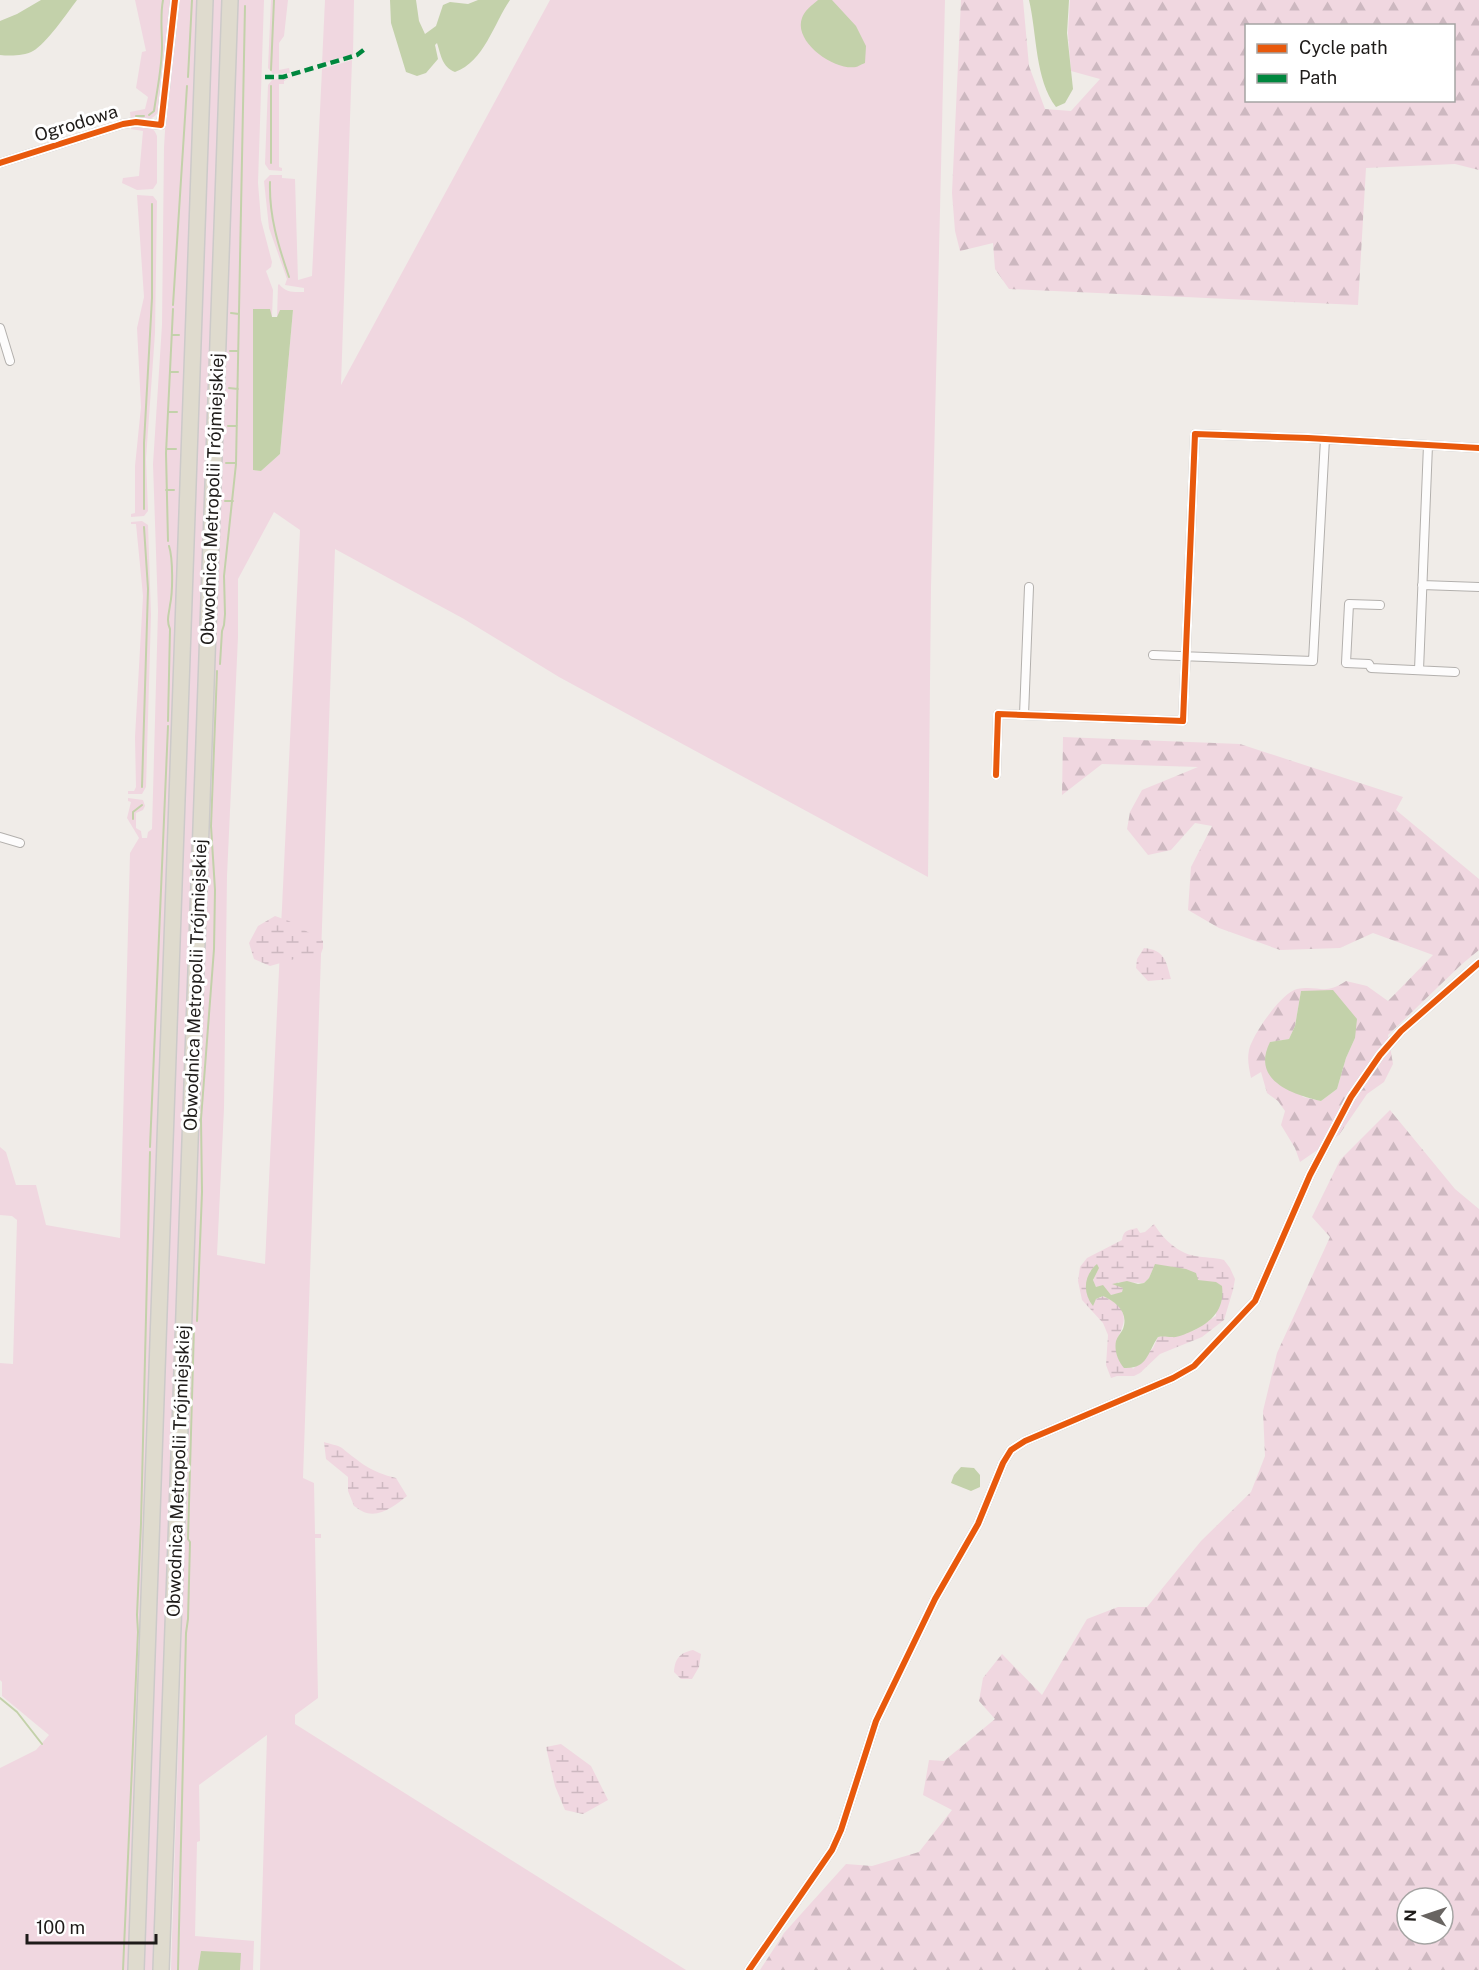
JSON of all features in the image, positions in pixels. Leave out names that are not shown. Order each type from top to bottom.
[{"type":"highway","name":"Obwodnica Metropolii Trójmiejskiej","points":[[136,1970],[205,0]]},
{"type":"highway","name":"Obwodnica Metropolii Trójmiejskiej","points":[[161,1970],[230,0]]},
{"type":"street","name":"Ogrodowa","points":[[0,163],[123,124],[136,122],[161,125],[175,0]]},
{"type":"street","points":[[0,328],[10,361]]},
{"type":"street","points":[[996,775],[998,714],[1183,721],[1195,434],[1479,448]]},
{"type":"street","points":[[1154,655],[1313,661],[1325,439]]},
{"type":"street","points":[[1419,670],[1428,445]]},
{"type":"street","points":[[1422,585],[1479,587]]},
{"type":"street","points":[[1024,715],[1029,587]]},
{"type":"street","points":[[1380,605],[1349,604],[1346,663],[1369,664],[1371,668],[1455,672]]},
{"type":"street","points":[[0,837],[20,843]]},
{"type":"street","points":[[749,1970],[832,1850],[842,1830],[876,1721],[935,1599],[978,1524],[1003,1463],[1011,1450],[1025,1441],[1173,1378],[1194,1366],[1231,1328],[1255,1300],[1310,1175],[1357,1089],[1380,1055],[1401,1032],[1479,963]]},
{"type":"green space","points":[[135,0],[172,0],[159,110],[154,117],[144,120],[131,120],[130,112],[145,109],[148,97],[136,88],[142,52],[146,51]]},
{"type":"green space","points":[[179,0],[198,0],[130,1970],[0,1970],[0,1768],[36,1750],[49,1735],[2,1696],[0,1680],[0,1363],[13,1364],[17,1220],[12,1216],[0,1215],[0,1147],[6,1152],[16,1185],[36,1185],[46,1225],[120,1238],[130,853],[139,838],[127,818],[131,802],[128,798],[143,800],[145,806],[143,810],[136,813],[136,828],[141,831],[142,838],[147,838],[148,832],[152,829],[158,611],[153,464],[162,325],[164,147]]},
{"type":"green space","points":[[211,0],[225,0],[158,1970],[144,1970]]},
{"type":"green space","points":[[238,0],[264,0],[258,183],[261,220],[272,262],[271,267],[266,271],[273,290],[272,317],[253,352],[253,470],[261,471],[280,454],[293,310],[280,310],[277,318],[278,285],[290,291],[304,292],[304,288],[285,285],[287,279],[269,228],[264,181],[270,175],[282,175],[282,178],[295,179],[298,280],[312,276],[322,69],[352,60],[341,385],[550,0],[945,0],[931,587],[928,877],[559,677],[464,619],[335,549],[303,1478],[314,1483],[315,1534],[321,1534],[321,1538],[315,1538],[318,1698],[295,1715],[295,1724],[686,1970],[260,1970],[267,1735],[199,1785],[200,1841],[197,1842],[195,1936],[254,1941],[253,1970],[171,1970]],"holes":[[[274,512],[300,530],[265,1264],[217,1255],[224,1108],[227,876],[238,637],[238,579]]]},
{"type":"green space","points":[[271,0],[288,0],[284,36],[279,43],[279,70],[289,68],[290,73],[273,74],[268,68]]},
{"type":"green space","points":[[325,0],[354,0],[353,55],[322,64]]},
{"type":"green space","points":[[961,0],[1023,0],[1029,66],[1045,109],[1071,111],[1100,79],[1071,71],[1068,33],[1070,0],[1479,0],[1479,170],[1455,164],[1366,168],[1358,305],[1009,289],[995,269],[993,243],[960,251],[955,231],[952,193]]},
{"type":"green space","points":[[291,77],[284,81],[284,84],[279,84],[279,167],[282,171],[269,170],[265,164],[268,85],[272,80]]},
{"type":"green space","points":[[131,124],[150,127],[157,136],[157,183],[153,189],[137,190],[122,183],[123,178],[139,176],[143,131],[131,129]]},
{"type":"green space","points":[[137,195],[153,196],[157,201],[155,333],[146,459],[148,511],[144,516],[131,517],[131,514],[135,513],[135,466],[141,407],[137,328],[144,297]]},
{"type":"green space","points":[[142,521],[148,525],[151,615],[146,787],[142,794],[128,794],[128,791],[134,791],[136,787],[135,737],[143,596],[136,524],[131,524],[131,522]]},
{"type":"green space","points":[[1063,737],[1240,744],[1403,797],[1396,810],[1479,879],[1479,950],[1388,1035],[1393,1064],[1384,1082],[1367,1094],[1339,1135],[1300,1162],[1295,1148],[1281,1125],[1285,1111],[1278,1101],[1267,1093],[1261,1072],[1251,1078],[1249,1050],[1262,1025],[1276,1006],[1297,989],[1327,989],[1346,981],[1367,986],[1388,1001],[1433,955],[1373,933],[1340,948],[1280,950],[1219,928],[1188,910],[1191,867],[1212,826],[1195,823],[1171,850],[1148,855],[1127,829],[1130,812],[1142,790],[1198,767],[1102,764],[1062,795]],"holes":[[[1301,991],[1355,1038],[1346,1058],[1337,1089],[1321,1101],[1303,1097],[1270,1042],[1289,1039],[1295,1026]]]},
{"type":"green space","points":[[275,916],[289,921],[323,941],[320,956],[305,956],[270,966],[254,959],[249,943],[258,926]]},
{"type":"green space","points":[[1144,948],[1156,951],[1164,958],[1171,979],[1148,981],[1136,968],[1137,959]]},
{"type":"green space","points":[[1390,1110],[1455,1189],[1479,1209],[1479,1970],[760,1970],[784,1933],[846,1864],[872,1866],[919,1852],[952,1810],[923,1795],[929,1760],[944,1761],[995,1719],[979,1701],[983,1678],[1002,1654],[1042,1695],[1087,1619],[1118,1607],[1147,1607],[1201,1541],[1251,1492],[1265,1456],[1263,1411],[1277,1353],[1330,1237],[1312,1217],[1340,1160]]},
{"type":"green space","points":[[1154,1224],[1166,1240],[1177,1249],[1195,1256],[1224,1260],[1235,1279],[1233,1290],[1224,1320],[1202,1337],[1160,1354],[1134,1376],[1111,1378],[1106,1365],[1108,1335],[1103,1323],[1082,1300],[1078,1281],[1080,1267],[1087,1258],[1122,1240],[1127,1231],[1137,1228],[1140,1233],[1145,1232]],"holes":[[[1153,1269],[1207,1282],[1216,1282],[1216,1316],[1193,1331],[1158,1337],[1153,1348],[1133,1369],[1116,1341],[1124,1320],[1121,1309],[1103,1296],[1096,1299],[1090,1270],[1095,1275],[1093,1281],[1096,1287],[1100,1287],[1111,1295],[1122,1293],[1123,1288],[1117,1282],[1144,1283]]]},
{"type":"green space","points":[[324,1442],[340,1447],[373,1470],[396,1478],[407,1496],[378,1513],[367,1513],[358,1509],[354,1506],[348,1491],[348,1477],[326,1459]]},
{"type":"green space","points":[[693,1650],[701,1654],[699,1667],[692,1679],[681,1679],[674,1672],[677,1660]]},
{"type":"green space","points":[[561,1744],[591,1766],[608,1800],[583,1814],[565,1810],[555,1786],[546,1747]]},
{"type":"shaded area","points":[[41,0],[77,0],[57,27],[33,51],[21,55],[0,55],[0,21]]},
{"type":"shaded area","points":[[390,0],[416,0],[419,21],[425,34],[436,26],[443,5],[450,2],[468,4],[478,0],[510,0],[474,60],[455,72],[447,67],[437,43],[435,45],[438,59],[426,73],[417,76],[406,72],[391,23]]},
{"type":"shaded area","points":[[818,0],[832,0],[856,26],[866,46],[865,63],[856,67],[837,64],[827,60],[810,45],[801,27],[802,18]]},
{"type":"shaded area","points":[[1029,0],[1069,0],[1067,33],[1073,89],[1065,103],[1056,107],[1049,96],[1040,70]]},
{"type":"shaded area","points":[[253,309],[270,309],[272,317],[277,317],[280,310],[293,310],[280,454],[261,471],[253,470]]},
{"type":"shaded area","points":[[1333,990],[1357,1019],[1355,1038],[1346,1058],[1337,1089],[1321,1101],[1298,1094],[1277,1083],[1270,1076],[1266,1066],[1266,1055],[1270,1042],[1289,1039],[1295,1026],[1301,991]]},
{"type":"shaded area","points":[[1097,1264],[1099,1268],[1093,1280],[1096,1287],[1103,1285],[1111,1295],[1122,1292],[1123,1288],[1112,1284],[1127,1281],[1144,1283],[1149,1278],[1155,1264],[1186,1269],[1196,1273],[1198,1280],[1216,1282],[1222,1286],[1219,1309],[1210,1320],[1190,1332],[1174,1337],[1158,1337],[1142,1363],[1132,1368],[1124,1368],[1118,1359],[1116,1348],[1117,1340],[1123,1329],[1123,1313],[1117,1305],[1103,1296],[1096,1299],[1093,1306],[1087,1295],[1087,1278]]},
{"type":"shaded area","points":[[961,1467],[974,1468],[980,1475],[980,1487],[971,1491],[951,1483]]},
{"type":"shaded area","points":[[201,1951],[241,1953],[240,1970],[198,1970]]},
{"type":"waterway","points":[[149,115],[154,111],[160,71],[163,0]]},
{"type":"waterway","points":[[188,77],[192,0]]},
{"type":"waterway","points":[[271,70],[274,0]]},
{"type":"waterway","points":[[220,664],[225,614],[224,576],[236,464],[245,6]]},
{"type":"waterway","points":[[173,305],[187,86]]},
{"type":"waterway","points":[[271,86],[271,163]]},
{"type":"waterway","points":[[136,116],[144,116]]},
{"type":"waterway","points":[[270,182],[275,230],[289,277]]},
{"type":"waterway","points":[[144,509],[144,443],[152,298],[152,204]]},
{"type":"waterway","points":[[168,541],[166,453],[173,309]]},
{"type":"waterway","points":[[231,313],[239,314]]},
{"type":"waterway","points":[[172,335],[179,335]]},
{"type":"waterway","points":[[230,351],[238,351]]},
{"type":"waterway","points":[[170,372],[178,372]]},
{"type":"waterway","points":[[229,388],[238,389]]},
{"type":"waterway","points":[[168,412],[177,412]]},
{"type":"waterway","points":[[228,426],[237,426]]},
{"type":"waterway","points":[[166,449],[176,449]]},
{"type":"waterway","points":[[226,463],[235,463]]},
{"type":"waterway","points":[[166,490],[174,490]]},
{"type":"waterway","points":[[225,501],[233,501]]},
{"type":"waterway","points":[[142,787],[148,589],[144,527]]},
{"type":"waterway","points":[[168,721],[170,629],[168,620],[172,592],[169,546]]},
{"type":"waterway","points":[[197,1321],[202,1192],[201,1119],[214,949],[215,890],[211,826],[217,671]]},
{"type":"waterway","points":[[150,1147],[168,726]]},
{"type":"waterway","points":[[133,819],[133,812],[142,805]]},
{"type":"waterway","points":[[123,1970],[138,1632],[150,1152]]},
{"type":"waterway","points":[[178,1970],[194,1327]]},
{"type":"waterway","points":[[0,1698],[17,1712],[42,1744]]},
{"type":"marked path","points":[[265,77],[283,77],[357,55],[366,48]]},
{"type":"cycle path","points":[[0,163],[123,124],[136,122],[161,125],[175,0]]},
{"type":"cycle path","points":[[996,775],[998,714],[1183,721],[1195,434],[1479,448]]},
{"type":"cycle path","points":[[749,1970],[832,1850],[841,1830],[876,1721],[935,1599],[978,1524],[1003,1463],[1011,1450],[1025,1441],[1173,1378],[1194,1366],[1255,1301],[1310,1175],[1351,1097],[1380,1055],[1401,1031],[1479,963]]}]
